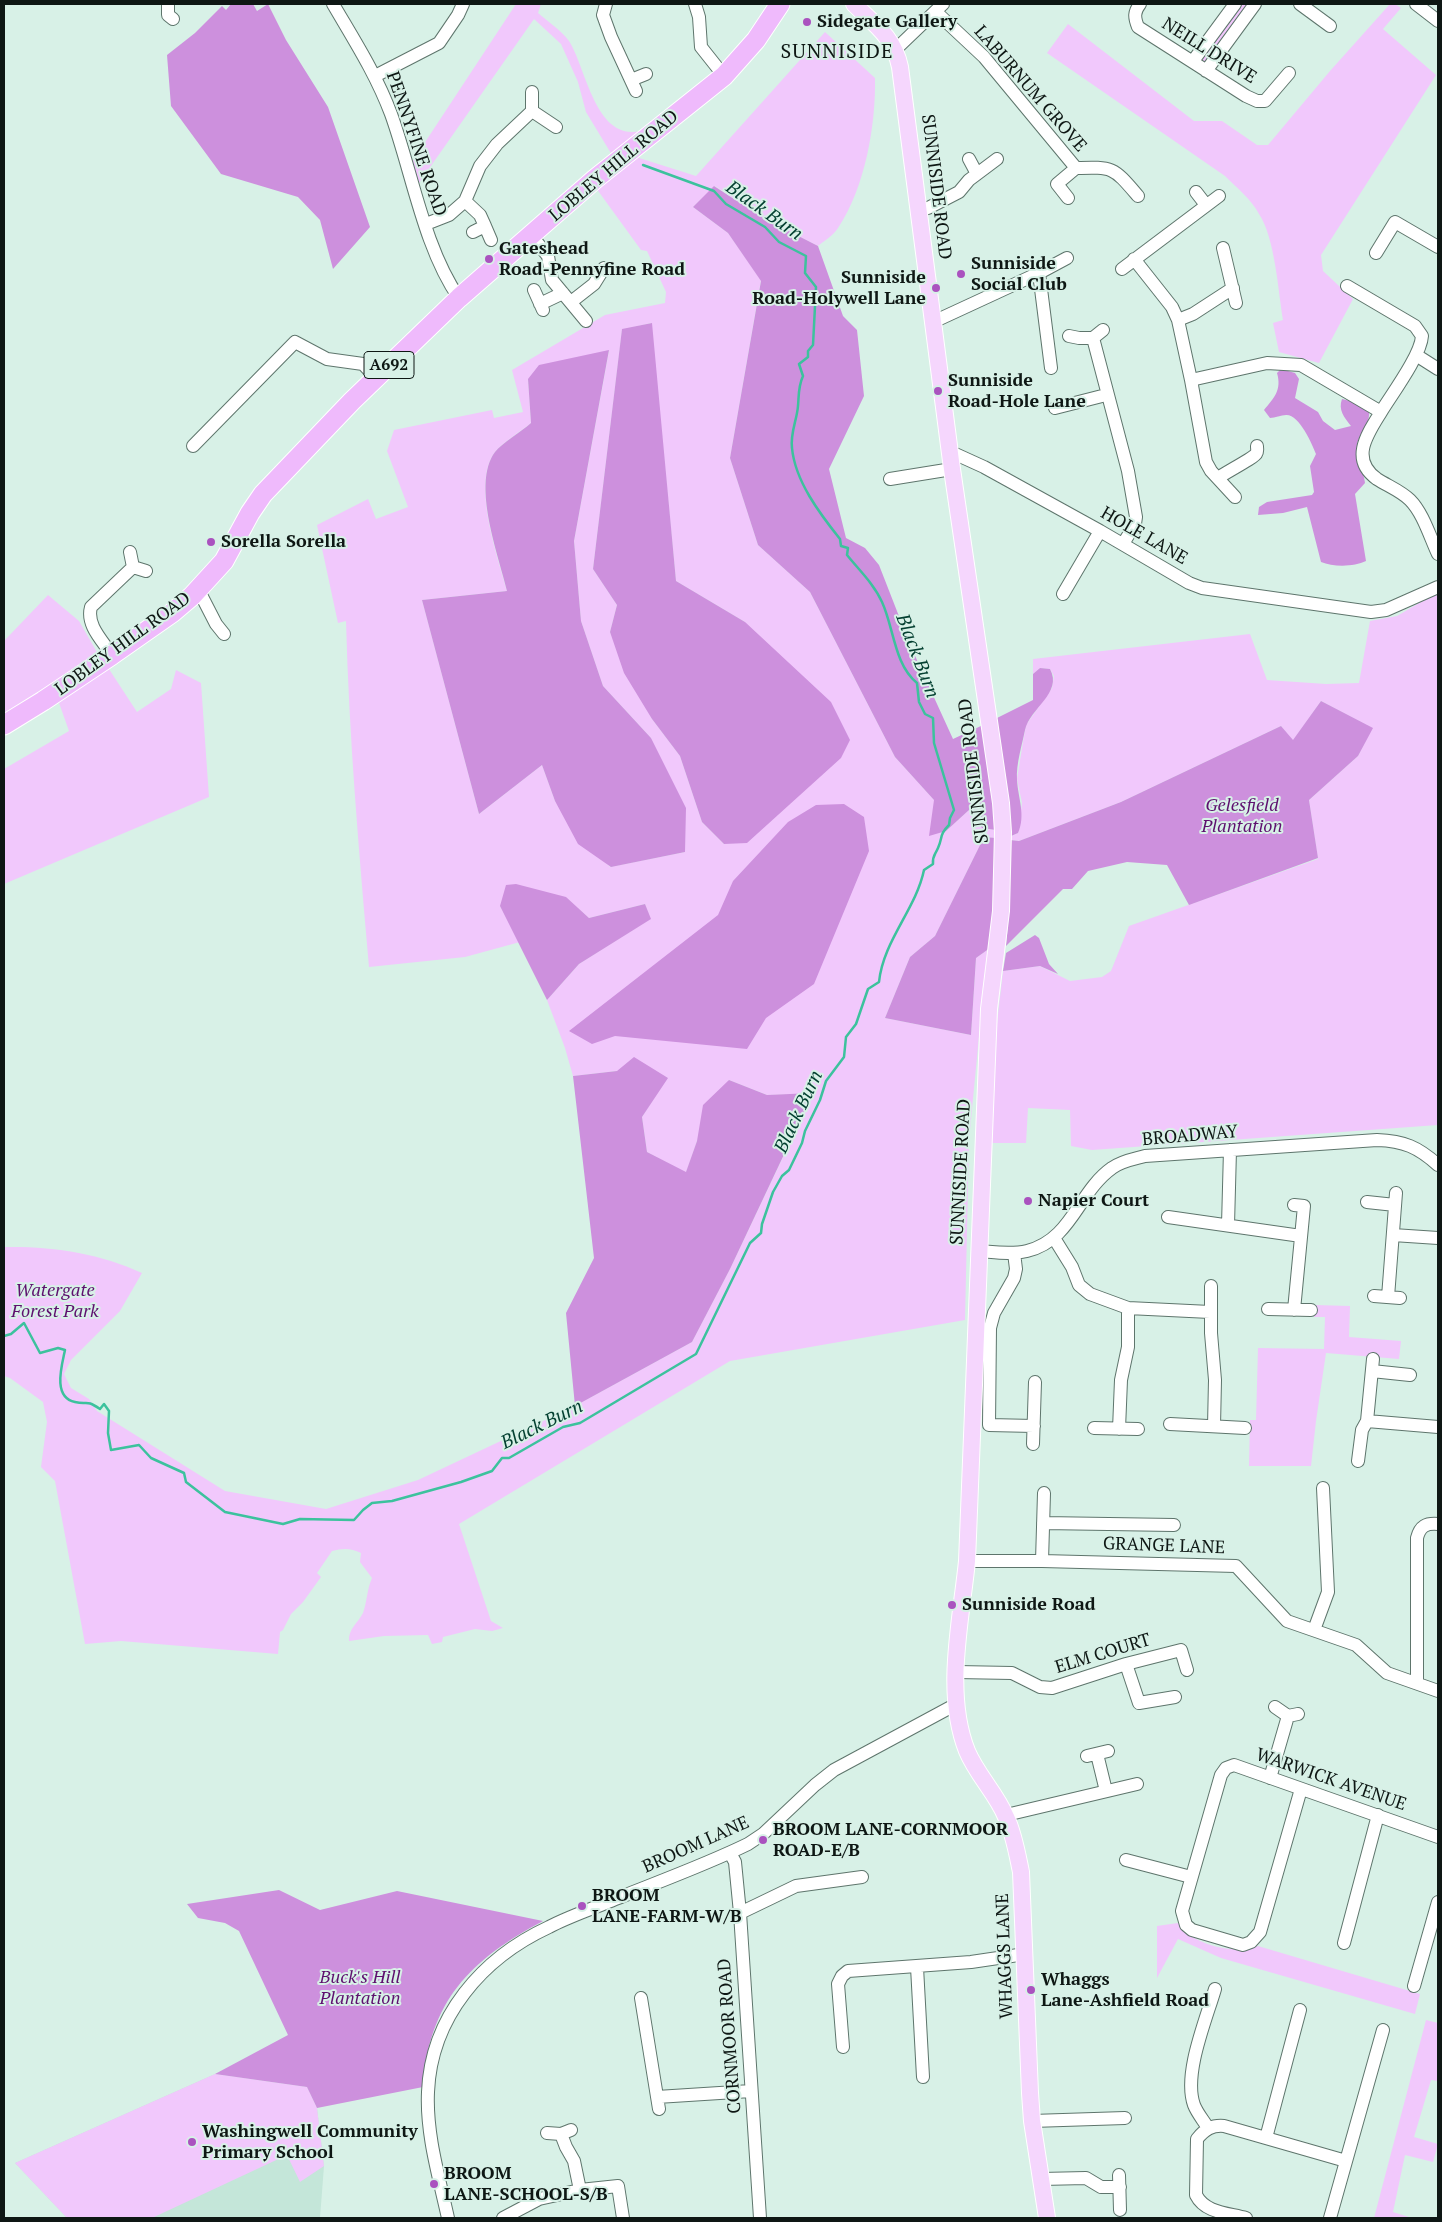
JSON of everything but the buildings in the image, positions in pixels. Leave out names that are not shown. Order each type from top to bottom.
[{"type":"highway","name":"LOBLEY HILL ROAD","points":[[4,724],[43,701],[112,655],[172,613],[198,590],[224,561],[250,513],[263,494],[376,378],[459,298],[595,179],[724,76],[756,40],[780,4]]},
{"type":"main road","name":"SUNNISIDE ROAD","points":[[854,4],[889,38],[896,49],[900,67],[952,469],[994,756],[1003,832],[1001,911],[989,1009],[967,1561],[960,1617],[957,1672],[958,1706]]},
{"type":"main road","name":"WHAGGS LANE","points":[[958,1706],[967,1750],[1006,1815],[1014,1837],[1021,1872],[1032,2121],[1047,2218]]},
{"type":"street","points":[[168,4],[168,15],[174,19]]},
{"type":"street","name":"PENNYFINE ROAD","points":[[333,4],[375,76],[391,116],[426,224],[447,281],[459,298]]},
{"type":"street","points":[[375,76],[439,44],[463,4]]},
{"type":"street","points":[[606,4],[604,16],[610,37],[634,86],[646,74]]},
{"type":"street","points":[[695,4],[699,17],[701,47],[724,76]]},
{"type":"street","name":"NEILL DRIVE","points":[[1140,4],[1134,18],[1138,27],[1246,96],[1265,101],[1285,78],[1270,75]]},
{"type":"street","points":[[1193,61],[1235,4]]},
{"type":"street","points":[[1206,71],[1255,4]]},
{"type":"street","points":[[1300,4],[1329,26]]},
{"type":"street","points":[[1416,4],[1438,21]]},
{"type":"street","points":[[896,49],[940,8]]},
{"type":"street","name":"LABURNUM GROVE","points":[[940,8],[984,57],[1076,168]]},
{"type":"street","points":[[426,224],[449,215],[464,201],[480,166],[497,144],[532,111],[532,92]]},
{"type":"street","points":[[532,111],[556,127]]},
{"type":"street","points":[[969,159],[978,174]]},
{"type":"street","points":[[920,210],[928,208],[959,192],[997,159]]},
{"type":"street","name":"LABURNUM GROVE","points":[[1068,198],[1057,184],[1076,168],[1112,168],[1120,174],[1138,196]]},
{"type":"street","points":[[1196,192],[1206,205]]},
{"type":"street","points":[[1122,269],[1219,196]]},
{"type":"street","points":[[464,201],[480,215],[491,240]]},
{"type":"street","points":[[1376,253],[1395,222],[1438,247]]},
{"type":"street","points":[[473,232],[485,226]]},
{"type":"street","points":[[531,235],[548,256],[550,276],[586,321]]},
{"type":"street","points":[[1223,248],[1236,303]]},
{"type":"street","points":[[933,322],[1067,258]]},
{"type":"street","points":[[1134,259],[1172,307],[1178,320],[1206,462],[1235,497]]},
{"type":"street","points":[[534,290],[542,308],[594,284],[604,268]]},
{"type":"street","points":[[1039,273],[1051,368]]},
{"type":"street","points":[[1347,286],[1415,326],[1422,336],[1422,344],[1366,437],[1362,447],[1365,465],[1376,478],[1404,495],[1415,506],[1438,554]]},
{"type":"street","points":[[1178,320],[1193,314],[1233,288]]},
{"type":"street","points":[[1069,336],[1093,338],[1103,330]]},
{"type":"street","points":[[1093,338],[1106,395],[1128,471],[1136,517],[1135,524],[1123,544]]},
{"type":"street","points":[[193,446],[295,342],[327,360],[363,364],[376,378]]},
{"type":"street","points":[[1416,355],[1438,369]]},
{"type":"street","points":[[1191,380],[1267,363],[1301,365],[1381,412]]},
{"type":"street","points":[[1055,408],[1106,395]]},
{"type":"street","points":[[1218,478],[1239,464],[1254,457],[1257,453],[1257,446]]},
{"type":"street","name":"HOLE LANE","points":[[951,452],[984,467],[1100,530],[1189,583],[1202,588],[1371,612],[1386,610],[1438,586]]},
{"type":"street","points":[[890,479],[952,469]]},
{"type":"street","points":[[1063,594],[1100,530]]},
{"type":"street","points":[[130,552],[133,567]]},
{"type":"street","points":[[133,567],[146,572]]},
{"type":"street","points":[[112,655],[92,624],[91,607],[133,567]]},
{"type":"street","points":[[198,590],[216,624],[224,634]]},
{"type":"street","name":"BROADWAY","points":[[978,1251],[1014,1253],[1035,1249],[1054,1238],[1074,1217],[1091,1189],[1113,1167],[1144,1156],[1394,1140],[1419,1150],[1438,1165]]},
{"type":"street","points":[[1228,1225],[1230,1150]]},
{"type":"street","points":[[1367,1202],[1396,1199],[1393,1235],[1394,1298],[1374,1296]]},
{"type":"street","points":[[1294,1205],[1304,1206],[1294,1310]]},
{"type":"street","points":[[1168,1217],[1301,1236]]},
{"type":"street","points":[[1393,1235],[1438,1238]]},
{"type":"street","points":[[1054,1238],[1072,1266],[1079,1285],[1090,1294],[1128,1308],[1210,1312]]},
{"type":"street","points":[[1014,1253],[1014,1278],[994,1313],[990,1328],[989,1425],[1034,1426]]},
{"type":"street","points":[[1211,1286],[1210,1312],[1215,1380],[1214,1426]]},
{"type":"street","points":[[1119,1428],[1121,1380],[1128,1346],[1128,1308]]},
{"type":"street","points":[[1268,1309],[1311,1310]]},
{"type":"street","points":[[1358,1461],[1362,1430],[1367,1421],[1372,1365],[1410,1375]]},
{"type":"street","points":[[1033,1444],[1035,1382]]},
{"type":"street","points":[[1367,1421],[1438,1427]]},
{"type":"street","points":[[1170,1424],[1244,1428]]},
{"type":"street","points":[[1094,1428],[1138,1429]]},
{"type":"street","points":[[1314,1630],[1328,1592],[1323,1488]]},
{"type":"street","points":[[1042,1561],[1044,1493]]},
{"type":"street","points":[[1043,1523],[1174,1525]]},
{"type":"street","points":[[1417,1683],[1417,1538],[1421,1527],[1428,1523],[1438,1524]]},
{"type":"street","name":"GRANGE LANE","points":[[967,1561],[1236,1566],[1287,1621],[1356,1645],[1387,1674],[1438,1691]]},
{"type":"street","name":"ELM COURT","points":[[957,1672],[1012,1673],[1040,1687],[1052,1688],[1126,1664],[1181,1650],[1187,1670]]},
{"type":"street","points":[[1126,1664],[1139,1703],[1170,1696]]},
{"type":"street","name":"BROOM LANE","points":[[448,2218],[430,2130],[429,2080],[433,2054],[442,2030],[463,1994],[488,1966],[522,1942],[548,1927],[730,1853],[763,1834],[815,1785],[834,1770],[951,1707],[958,1706]]},
{"type":"street","points":[[1270,1778],[1293,1715],[1275,1708]]},
{"type":"street","points":[[1097,1754],[1106,1791]]},
{"type":"street","name":"WARWICK AVENUE","points":[[1301,1788],[1260,1932],[1252,1942],[1243,1945],[1192,1930],[1186,1925],[1182,1911],[1221,1775],[1226,1768],[1234,1765],[1270,1778],[1301,1788],[1378,1815],[1438,1837]]},
{"type":"street","points":[[1006,1815],[1136,1784]]},
{"type":"street","points":[[1344,1943],[1378,1815]]},
{"type":"street","name":"CORNMOOR ROAD","points":[[730,1853],[734,1862],[740,1913],[760,2218]]},
{"type":"street","points":[[1126,1860],[1191,1877]]},
{"type":"street","points":[[740,1913],[796,1886],[862,1877]]},
{"type":"street","points":[[1414,1986],[1438,1902]]},
{"type":"street","points":[[843,2047],[838,1990],[842,1976],[848,1972],[971,1962],[1025,1954]]},
{"type":"street","points":[[917,1967],[923,2077]]},
{"type":"street","points":[[1208,2128],[1194,2106],[1192,2093],[1193,2066],[1215,1989]]},
{"type":"street","points":[[641,1998],[658,2103],[751,2090]]},
{"type":"street","points":[[1266,2138],[1300,2010]]},
{"type":"street","points":[[1330,2218],[1383,2030]]},
{"type":"street","points":[[1032,2121],[1125,2118]]},
{"type":"street","points":[[1246,2218],[1206,2208],[1200,2203],[1196,2195],[1197,2138],[1208,2128],[1224,2126],[1346,2161]]},
{"type":"street","points":[[547,2133],[566,2132],[566,2147],[574,2161],[580,2190]]},
{"type":"street","points":[[1041,2179],[1086,2178],[1101,2187],[1119,2181],[1120,2210]]},
{"type":"street","points":[[503,2218],[539,2199],[580,2190],[618,2186],[623,2218]]},
{"type":"shaded area","name":"Washingwell Community Primary School","points":[[215,2074],[317,2108],[324,2166],[320,2218],[67,2218],[15,2163]]},
{"type":"green space","points":[[231,4],[253,4],[257,11],[268,4],[286,40],[328,107],[370,227],[333,269],[320,220],[298,197],[221,174],[171,106],[167,55],[195,33],[222,6],[226,10]]},
{"type":"green space","points":[[516,4],[541,4],[538,13],[569,41],[594,100],[602,114],[612,125],[625,131],[640,131],[612,155],[586,112],[578,82],[561,44],[534,19],[419,183],[412,162]]},
{"type":"green space","points":[[1239,4],[1250,4],[1206,63],[1203,64],[1200,58]]},
{"type":"green space","points":[[1390,4],[1395,4],[1401,8],[1383,29],[1436,75],[1321,255],[1323,271],[1353,299],[1319,363],[1279,352],[1273,323],[1283,320],[1272,250],[1264,224],[1248,199],[1225,176],[1047,53],[1068,24],[1194,121],[1222,121],[1257,145],[1268,145],[1330,71]]},
{"type":"green space","name":"Watergate Forest Park","points":[[825,32],[875,78],[871,136],[862,175],[847,212],[838,228],[818,246],[763,218],[715,186],[693,207],[728,233],[761,280],[730,458],[758,545],[810,592],[895,757],[934,800],[946,831],[969,810],[982,828],[996,830],[996,838],[984,837],[935,936],[910,957],[885,1018],[971,1035],[976,958],[990,948],[969,1140],[965,1320],[730,1361],[459,1524],[491,1621],[503,1628],[492,1631],[475,1629],[443,1637],[442,1642],[432,1644],[428,1635],[384,1636],[349,1641],[352,1630],[363,1613],[372,1578],[360,1562],[361,1553],[350,1549],[343,1549],[332,1551],[317,1573],[321,1577],[303,1602],[291,1614],[283,1630],[280,1632],[278,1654],[121,1641],[85,1644],[55,1481],[41,1467],[47,1422],[43,1402],[10,1378],[4,1376],[4,1247],[75,1252],[109,1260],[142,1273],[120,1311],[71,1360],[64,1374],[71,1388],[89,1399],[97,1411],[225,1491],[326,1509],[418,1480],[575,1406],[692,1342],[730,1269],[813,1094],[767,1095],[729,1080],[697,1141],[686,1173],[647,1152],[642,1117],[667,1077],[617,1071],[573,1076],[547,1000],[579,964],[650,919],[645,904],[589,918],[565,897],[500,906],[520,942],[465,957],[369,967],[352,751],[346,621],[338,623],[317,525],[368,499],[376,519],[408,507],[387,451],[394,430],[492,410],[494,418],[523,412],[512,370],[605,315],[665,303],[666,292],[647,251],[641,250],[596,188],[636,157],[696,176]],"holes":[[[651,323],[676,581],[745,622],[724,844],[702,822],[680,756],[652,719],[610,632],[617,605],[593,569],[622,330]],[[609,351],[574,541],[581,621],[603,686],[651,738],[685,852],[610,867],[555,801],[542,765],[479,814],[422,600],[507,591],[493,540],[486,501],[485,482],[488,465],[498,448],[531,423],[528,379]]]},
{"type":"green space","points":[[714,186],[763,218],[818,246],[843,316],[857,330],[864,396],[829,469],[846,538],[865,548],[879,565],[911,647],[953,739],[983,725],[996,830],[982,828],[969,810],[946,831],[929,836],[934,800],[895,757],[810,592],[758,545],[730,458],[761,281],[728,233],[693,207]]},
{"type":"green space","points":[[652,323],[676,581],[745,622],[831,702],[850,740],[841,758],[747,843],[724,844],[702,822],[680,756],[652,719],[624,673],[610,632],[617,605],[593,569],[622,329]]},
{"type":"green space","points":[[609,350],[574,541],[581,621],[603,686],[651,738],[686,808],[685,852],[611,867],[578,844],[555,801],[542,765],[479,814],[422,600],[507,591],[493,540],[486,501],[488,466],[498,449],[531,423],[528,379],[539,365]]},
{"type":"green space","points":[[1281,369],[1295,373],[1299,379],[1295,398],[1318,412],[1323,421],[1335,430],[1351,426],[1341,410],[1342,399],[1358,403],[1369,412],[1368,421],[1358,441],[1356,450],[1365,483],[1355,494],[1366,561],[1344,566],[1321,562],[1307,507],[1283,513],[1258,515],[1259,507],[1267,502],[1312,495],[1314,492],[1310,466],[1316,454],[1304,430],[1296,419],[1291,416],[1284,415],[1270,418],[1264,410],[1278,389],[1277,373]]},
{"type":"green space","points":[[1438,592],[1438,1125],[1092,1150],[1071,1146],[1070,1110],[1028,1108],[1026,1143],[991,1143],[993,1058],[1003,971],[1040,966],[1070,981],[1102,977],[1111,971],[1129,926],[1318,859],[1309,800],[1358,756],[1372,728],[1321,701],[1293,741],[1281,726],[1121,802],[1019,841],[1010,840],[1011,836],[1018,833],[1022,803],[1017,779],[1026,725],[1052,688],[1054,676],[1050,669],[1040,668],[1033,674],[1033,659],[1250,634],[1267,680],[1326,684],[1359,683],[1370,621],[1397,616]]},
{"type":"green space","points":[[48,595],[79,621],[98,654],[4,714],[4,641]]},
{"type":"green space","points":[[107,666],[137,712],[171,689],[176,670],[201,683],[209,797],[4,884],[4,769],[69,731],[58,700]]},
{"type":"green space","points":[[1040,668],[1050,669],[1053,678],[1052,686],[1028,722],[1025,730],[1017,774],[1021,820],[1018,833],[1011,836],[997,718],[1033,700],[1033,674]]},
{"type":"green space","name":"Gelesfield Plantation","points":[[1321,701],[1373,728],[1358,756],[1309,800],[1318,858],[1189,905],[1167,865],[1127,862],[1088,871],[1072,889],[1063,889],[1006,946],[1010,900],[1010,840],[1019,841],[1121,802],[1281,726],[1293,740]]},
{"type":"green space","points":[[844,804],[864,817],[869,851],[814,984],[766,1018],[747,1049],[615,1036],[592,1044],[569,1031],[718,915],[733,881],[788,822],[816,805]]},
{"type":"green space","points":[[984,837],[996,838],[995,894],[990,948],[976,958],[971,1035],[885,1018],[910,957],[935,936]]},
{"type":"green space","points":[[516,884],[566,897],[589,918],[645,904],[651,919],[579,964],[547,1000],[500,906],[506,885]]},
{"type":"green space","points":[[1035,935],[1039,938],[1049,964],[1058,974],[1040,966],[1003,971],[1006,953]]},
{"type":"green space","points":[[634,1057],[668,1078],[642,1117],[647,1152],[686,1172],[697,1141],[703,1105],[729,1080],[767,1095],[813,1093],[730,1269],[692,1342],[575,1406],[566,1313],[594,1258],[573,1076],[617,1071]]},
{"type":"green space","points":[[1315,1305],[1350,1306],[1349,1337],[1401,1341],[1399,1359],[1326,1353],[1311,1466],[1249,1466],[1250,1420],[1256,1420],[1258,1348],[1324,1349],[1325,1317],[1314,1317]]},
{"type":"green space","name":"Buck's Hill Plantation","points":[[279,1890],[320,1910],[397,1891],[543,1921],[494,1951],[458,1986],[444,2007],[434,2030],[427,2057],[423,2087],[317,2108],[307,2087],[215,2074],[288,2035],[239,1931],[225,1923],[198,1918],[187,1904]]},
{"type":"green space","points":[[1178,1923],[1184,1931],[1193,1937],[1214,1946],[1237,1949],[1258,1946],[1420,1994],[1415,2014],[1221,1958],[1178,1939],[1157,1978],[1157,1926]]},
{"type":"green space","points":[[1426,2020],[1438,2023],[1438,2081],[1431,2080],[1414,2137],[1438,2144],[1433,2162],[1405,2155],[1393,2212],[1412,2218],[1374,2218]]},
{"type":"green space","name":"Washingwell Community Primary School","points":[[215,2074],[307,2087],[317,2108],[324,2166],[300,2182],[287,2155],[152,2218],[67,2218],[15,2163]]},
{"type":"waterway","name":"Black Burn","points":[[4,1336],[11,1334],[24,1323],[40,1353],[58,1348],[65,1350],[60,1380],[63,1394],[75,1402],[89,1403],[100,1409],[104,1404],[109,1411],[108,1433],[111,1450],[139,1445],[151,1458],[184,1473],[186,1482],[225,1512],[283,1524],[300,1519],[354,1520],[372,1503],[392,1501],[461,1482],[492,1471],[502,1458],[509,1458],[563,1427],[580,1423],[696,1354],[750,1243],[761,1233],[762,1224],[773,1192],[782,1176],[789,1170],[802,1143],[805,1131],[820,1100],[826,1081],[844,1057],[846,1037],[856,1024],[868,989],[879,982],[882,967],[893,939],[914,898],[924,870],[933,864],[933,857],[942,834],[949,825],[954,810],[934,743],[933,718],[925,714],[919,702],[917,683],[909,675],[899,656],[879,595],[847,555],[848,548],[841,546],[840,539],[824,519],[803,485],[794,460],[792,437],[799,387],[803,376],[799,364],[808,357],[808,351],[813,345],[816,287],[805,273],[806,256],[779,242],[765,227],[726,204],[714,191],[643,165]]},
{"type":"place","name":"Sidegate Gallery","points":[[807,22]]},
{"type":"place","name":"Gateshead Road-Pennyfine Road","points":[[489,259]]},
{"type":"place","name":"Sunniside Social Club","points":[[961,274]]},
{"type":"place","name":"Sunniside Road-Holywell Lane","points":[[936,288]]},
{"type":"place","name":"Sunniside Road-Hole Lane","points":[[938,391]]},
{"type":"place","name":"Sorella Sorella","points":[[211,542]]},
{"type":"place","name":"Napier Court","points":[[1028,1201]]},
{"type":"place","name":"Sunniside Road","points":[[952,1605]]},
{"type":"place","name":"BROOM LANE-CORNMOOR ROAD-E/B","points":[[763,1840]]},
{"type":"place","name":"BROOM LANE-FARM-W/B","points":[[582,1906]]},
{"type":"place","name":"Whaggs Lane-Ashfield Road","points":[[1031,1990]]},
{"type":"place","name":"Washingwell Community Primary School","points":[[192,2142]]},
{"type":"place","name":"BROOM LANE-SCHOOL-S/B","points":[[434,2184]]},
{"type":"district","name":"SUNNISIDE","points":[[837,52]]}]
